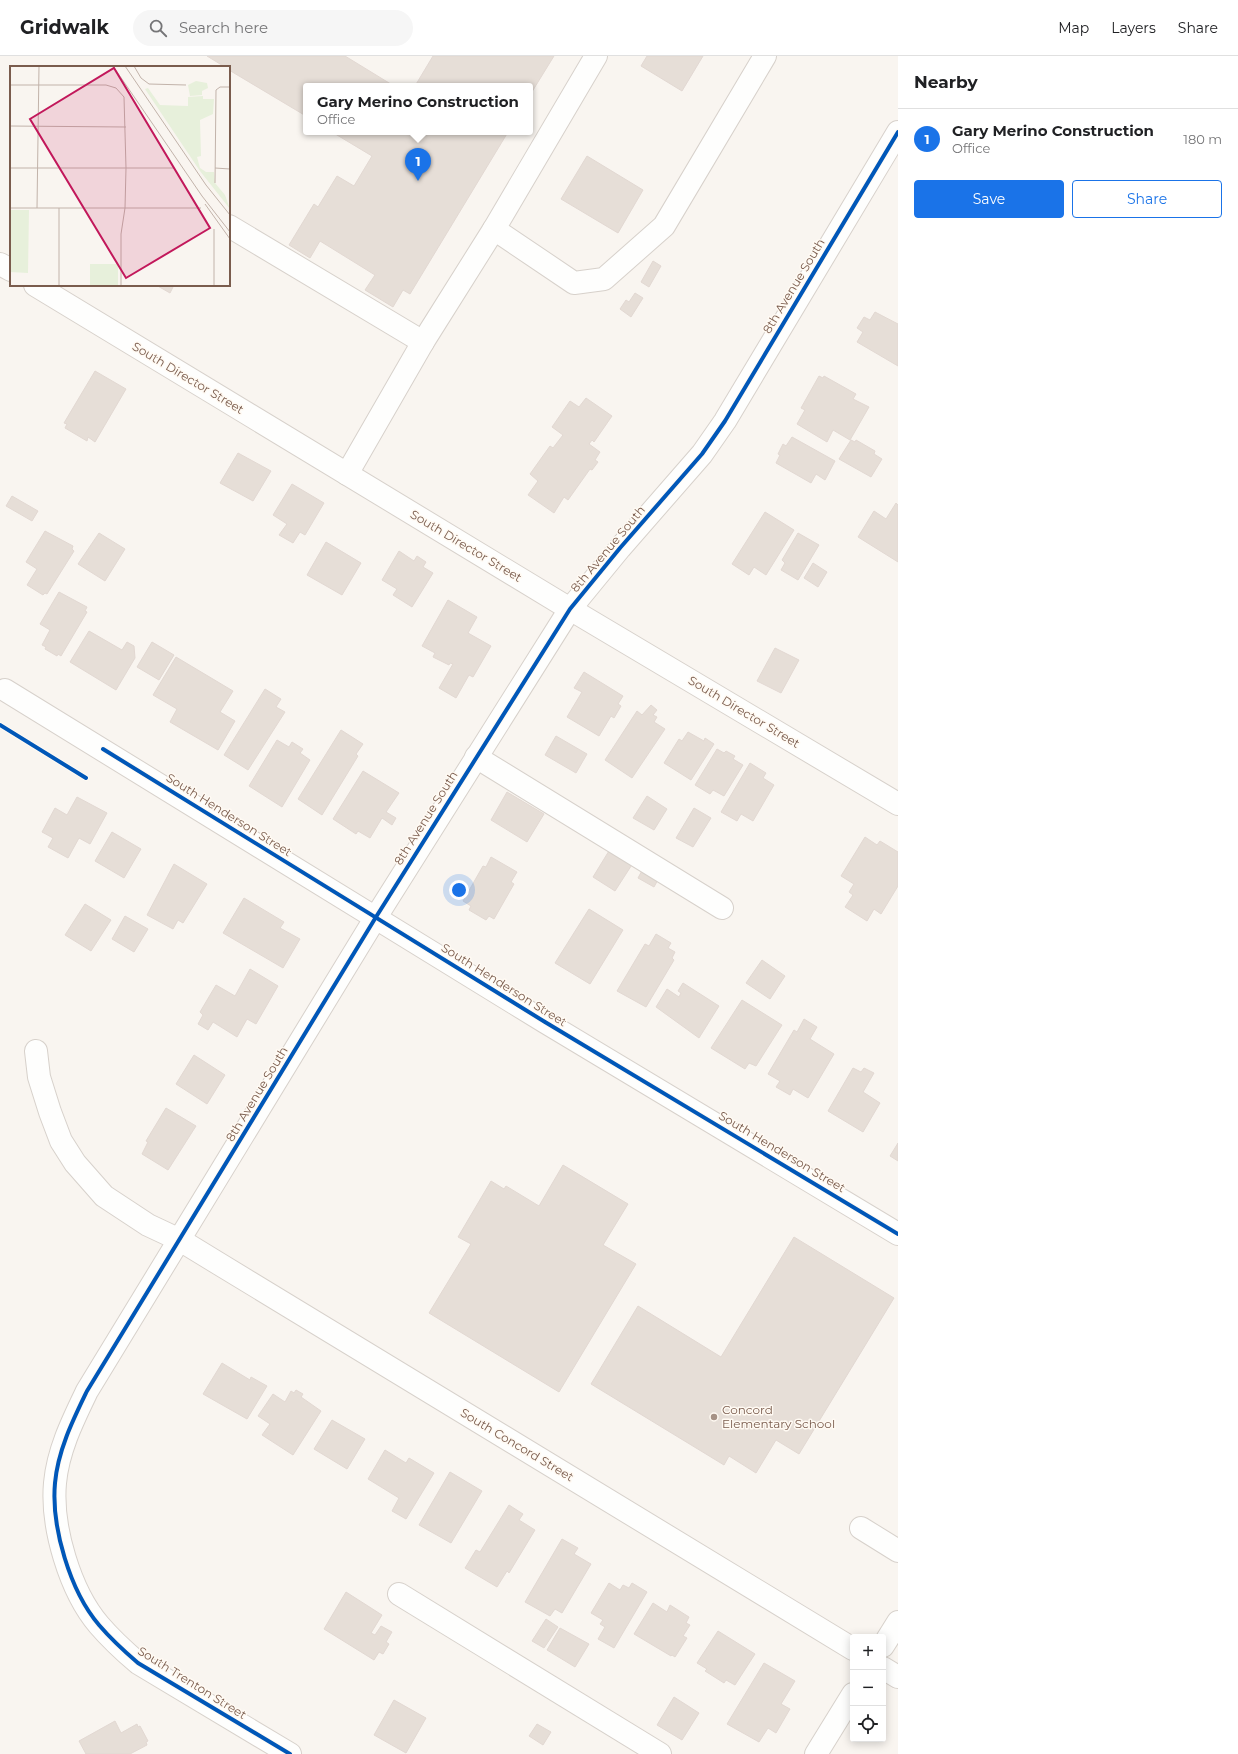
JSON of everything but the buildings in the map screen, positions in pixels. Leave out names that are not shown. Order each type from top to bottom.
[{"type":"street","points":[[347,474],[423,342],[494,229],[596,56]]},
{"type":"street","points":[[494,229],[574,283],[604,279],[664,226],[765,56]]},
{"type":"street","name":"8th Avenue South","points":[[62,1553],[55,1508],[55,1482],[62,1450],[71,1423],[88,1391],[376,918],[570,609],[620,548],[702,454],[725,421],[898,132]]},
{"type":"street","points":[[230,227],[423,342]]},
{"type":"street","points":[[0,264],[10,269]]},
{"type":"street","name":"South Director Street","points":[[37,286],[570,609],[898,804]]},
{"type":"street","name":"South Henderson Street","points":[[5,690],[545,1022],[898,1234]]},
{"type":"street","points":[[476,758],[722,908]]},
{"type":"street","name":"South Concord Street","points":[[36,1051],[39,1077],[61,1141],[75,1163],[104,1196],[148,1226],[180,1240],[850,1647]]},
{"type":"street","points":[[860,1528],[898,1551]]},
{"type":"street","name":"South Trenton Street","points":[[62,1553],[76,1588],[97,1624],[118,1646],[138,1663],[290,1754]]},
{"type":"street","points":[[399,1594],[660,1754]]},
{"type":"street","points":[[886,1641],[898,1622]]},
{"type":"street","points":[[886,1670],[898,1677]]},
{"type":"street","points":[[816,1754],[850,1699]]},
{"type":"cycle path","points":[[290,1754],[138,1663],[108,1635],[89,1611],[79,1595],[71,1577],[56,1519],[55,1483],[59,1459],[67,1436],[87,1391],[376,917],[570,609],[620,548],[702,454],[725,421],[898,132]]},
{"type":"cycle path","points":[[0,725],[86,778]]},
{"type":"cycle path","points":[[103,749],[545,1022],[898,1234]]},
{"type":"place","name":"Gary Merino Construction","points":[[418,181]]},
{"type":"place","name":"Concord Elementary School","points":[[714,1417]]}]
